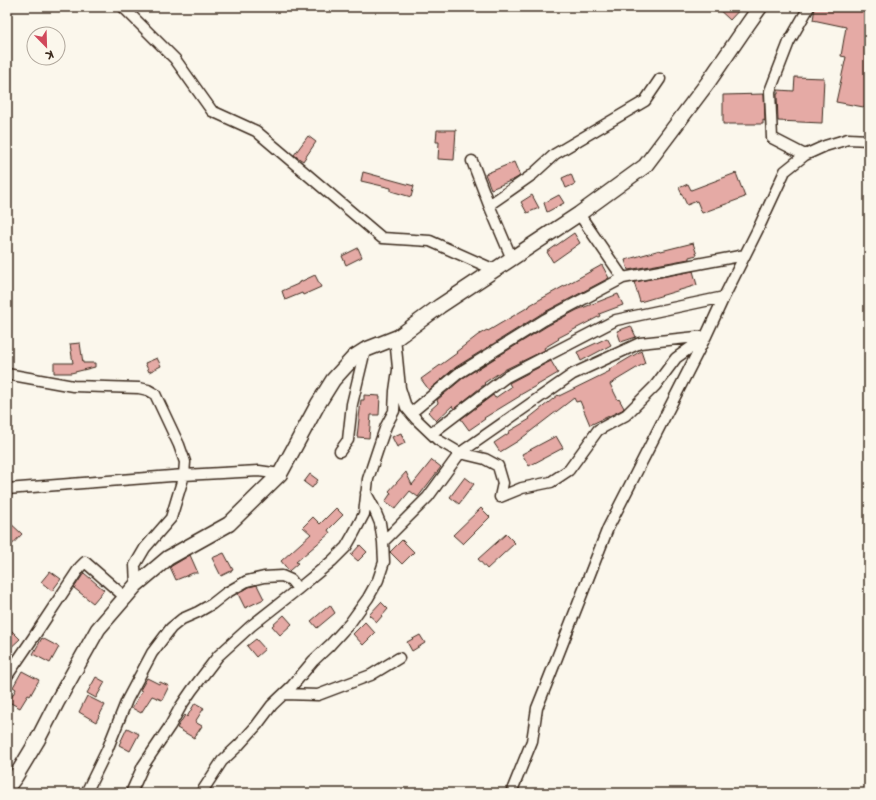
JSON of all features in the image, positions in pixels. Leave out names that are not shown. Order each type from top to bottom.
[{"type":"main road","points":[[7,788],[37,741],[98,629],[136,585],[168,558],[229,524],[280,474],[318,404],[333,380],[354,358],[365,350],[395,338],[440,306],[579,214],[645,166],[709,81],[760,7]]},
{"type":"street","points":[[123,7],[175,59],[212,111],[256,131],[382,238],[430,241],[494,270]]},
{"type":"street","points":[[804,155],[772,138],[770,91],[789,42],[809,7]]},
{"type":"street","points":[[489,204],[532,175],[555,154],[645,101],[660,79]]},
{"type":"street","points":[[511,793],[532,741],[538,708],[544,690],[608,528],[706,336],[785,171],[804,155],[825,146],[848,139],[869,140]]},
{"type":"street","points":[[472,161],[512,259]]},
{"type":"street","points":[[579,214],[623,278]]},
{"type":"street","points":[[411,413],[459,373],[544,320],[623,278],[745,255]]},
{"type":"street","points":[[432,433],[506,377],[616,320],[724,297]]},
{"type":"street","points":[[395,338],[400,388],[406,407],[438,440],[460,453],[485,459],[498,466],[503,483],[500,497],[522,488],[551,482],[569,470],[598,430],[626,415],[655,386],[676,358],[706,336]]},
{"type":"street","points":[[383,542],[428,497],[460,453],[573,374],[640,343],[706,336]]},
{"type":"street","points":[[340,451],[348,440],[352,404],[365,350]]},
{"type":"street","points":[[131,793],[143,766],[170,726],[181,706],[218,656],[251,626],[332,561],[346,547],[364,514],[368,479],[378,446],[386,426],[394,412],[398,370]]},
{"type":"street","points":[[7,374],[73,386],[139,388],[148,390],[155,394],[179,445],[185,462],[184,475],[170,518],[145,548],[135,565],[136,585]]},
{"type":"street","points":[[7,489],[259,470],[280,474]]},
{"type":"street","points":[[201,793],[222,760],[239,745],[272,705],[292,686],[313,660],[330,645],[350,623],[368,598],[378,580],[384,562],[383,542],[380,523],[366,493]]},
{"type":"street","points":[[7,676],[80,567],[85,562],[125,597]]},
{"type":"street","points":[[86,793],[107,750],[126,700],[152,653],[171,628],[182,619],[212,604],[226,593],[247,581],[264,577],[282,576],[291,580],[298,589]]},
{"type":"street","points":[[284,694],[318,694],[371,675],[399,658]]},
{"type":"building","points":[[716,7],[742,7],[730,20]]},
{"type":"building","points":[[815,7],[869,7],[869,108],[836,102],[846,57],[841,56],[846,27],[813,20]]},
{"type":"building","points":[[795,77],[824,78],[822,123],[778,121],[778,90],[794,91]]},
{"type":"building","points":[[764,94],[765,121],[763,120],[763,124],[723,124],[723,95]]},
{"type":"building","points":[[437,130],[456,130],[454,160],[438,159],[439,142],[436,142]]},
{"type":"building","points":[[308,136],[316,142],[303,161],[294,155]]},
{"type":"building","points":[[514,162],[520,176],[491,189],[485,174]]},
{"type":"building","points":[[363,172],[414,186],[411,197],[391,191],[391,188],[361,181]]},
{"type":"building","points":[[736,173],[745,197],[702,213],[697,201],[687,205],[679,188],[688,184],[691,190]]},
{"type":"building","points":[[571,174],[575,184],[566,188],[562,178]]},
{"type":"building","points":[[532,195],[539,208],[527,213],[521,202]]},
{"type":"building","points":[[559,195],[564,203],[547,212],[544,203]]},
{"type":"building","points":[[574,233],[580,243],[553,262],[547,252]]},
{"type":"building","points":[[693,243],[697,255],[689,257],[689,259],[628,270],[625,260],[660,250]]},
{"type":"building","points":[[358,248],[362,257],[346,265],[342,256]]},
{"type":"building","points":[[602,265],[609,278],[541,314],[456,367],[429,390],[421,379],[457,353],[456,352],[478,335],[487,330],[488,331],[530,305]]},
{"type":"building","points":[[693,271],[697,285],[640,302],[634,282]]},
{"type":"building","points":[[315,275],[321,287],[303,295],[302,293],[285,300],[282,291]]},
{"type":"building","points":[[618,294],[623,305],[599,314],[600,316],[558,338],[559,339],[544,348],[545,350],[502,371],[484,383],[485,384],[454,409],[452,406],[436,421],[428,412],[438,403],[437,400],[463,378],[547,326],[577,310]]},
{"type":"building","points":[[631,326],[636,337],[621,342],[617,331]]},
{"type":"building","points":[[607,338],[611,345],[581,361],[577,352]]},
{"type":"building","points":[[80,343],[83,363],[95,363],[95,367],[71,373],[54,373],[54,363],[73,363],[70,344]]},
{"type":"building","points":[[641,351],[645,363],[610,384],[624,408],[622,410],[590,425],[580,401],[576,402],[574,398],[518,441],[500,452],[494,443],[509,433],[508,432],[530,419],[529,418],[558,395],[559,396],[610,371],[609,370]]},
{"type":"building","points":[[157,358],[161,366],[149,372],[145,363]]},
{"type":"building","points":[[551,361],[558,373],[484,418],[485,419],[469,430],[461,419],[493,395],[495,398],[511,387],[509,383]]},
{"type":"building","points":[[364,395],[380,396],[379,415],[371,415],[369,438],[357,437],[361,400],[364,400]]},
{"type":"building","points":[[401,433],[405,443],[397,447],[392,437]]},
{"type":"building","points":[[556,436],[563,448],[529,466],[522,454]]},
{"type":"building","points":[[432,460],[441,467],[418,497],[410,491],[395,509],[385,502],[391,493],[389,491],[406,472],[412,485]]},
{"type":"building","points":[[310,474],[318,480],[312,488],[304,482]]},
{"type":"building","points":[[465,477],[474,484],[459,504],[450,497]]},
{"type":"building","points":[[336,508],[343,515],[328,530],[330,533],[296,562],[298,563],[289,571],[281,561],[311,534],[303,527],[313,517],[320,524]]},
{"type":"building","points":[[481,508],[490,517],[463,544],[453,535]]},
{"type":"building","points":[[7,520],[22,534],[7,550]]},
{"type":"building","points":[[506,534],[515,543],[487,569],[478,559]]},
{"type":"building","points":[[402,540],[414,552],[402,564],[390,552]]},
{"type":"building","points":[[360,545],[367,552],[358,561],[351,555]]},
{"type":"building","points":[[224,553],[233,570],[221,576],[212,558]]},
{"type":"building","points":[[190,555],[198,573],[193,573],[176,580],[170,567]]},
{"type":"building","points":[[50,571],[61,579],[52,591],[41,582]]},
{"type":"building","points":[[84,573],[104,590],[93,603],[74,588]]},
{"type":"building","points":[[257,585],[264,599],[245,608],[238,594],[249,587]]},
{"type":"building","points":[[381,602],[388,609],[377,622],[369,615]]},
{"type":"building","points":[[330,605],[335,613],[317,628],[311,621]]},
{"type":"building","points":[[284,615],[292,624],[280,635],[272,626]]},
{"type":"building","points":[[365,622],[375,633],[363,645],[353,634]]},
{"type":"building","points":[[7,626],[20,639],[7,651]]},
{"type":"building","points":[[420,635],[425,643],[412,651],[407,642]]},
{"type":"building","points":[[42,638],[59,647],[50,663],[33,654]]},
{"type":"building","points":[[256,639],[265,649],[256,657],[247,646]]},
{"type":"building","points":[[22,671],[39,680],[30,696],[28,695],[20,708],[9,702],[16,689],[13,687]]},
{"type":"building","points":[[96,677],[105,682],[96,698],[87,693]]},
{"type":"building","points":[[147,678],[159,684],[160,682],[169,686],[162,700],[152,696],[141,713],[132,708],[142,691],[140,690]]},
{"type":"building","points":[[87,696],[105,705],[96,722],[79,712]]},
{"type":"building","points":[[195,703],[204,708],[195,722],[202,726],[194,738],[177,728],[185,715],[187,717]]},
{"type":"building","points":[[127,728],[139,734],[130,751],[119,745]]}]
